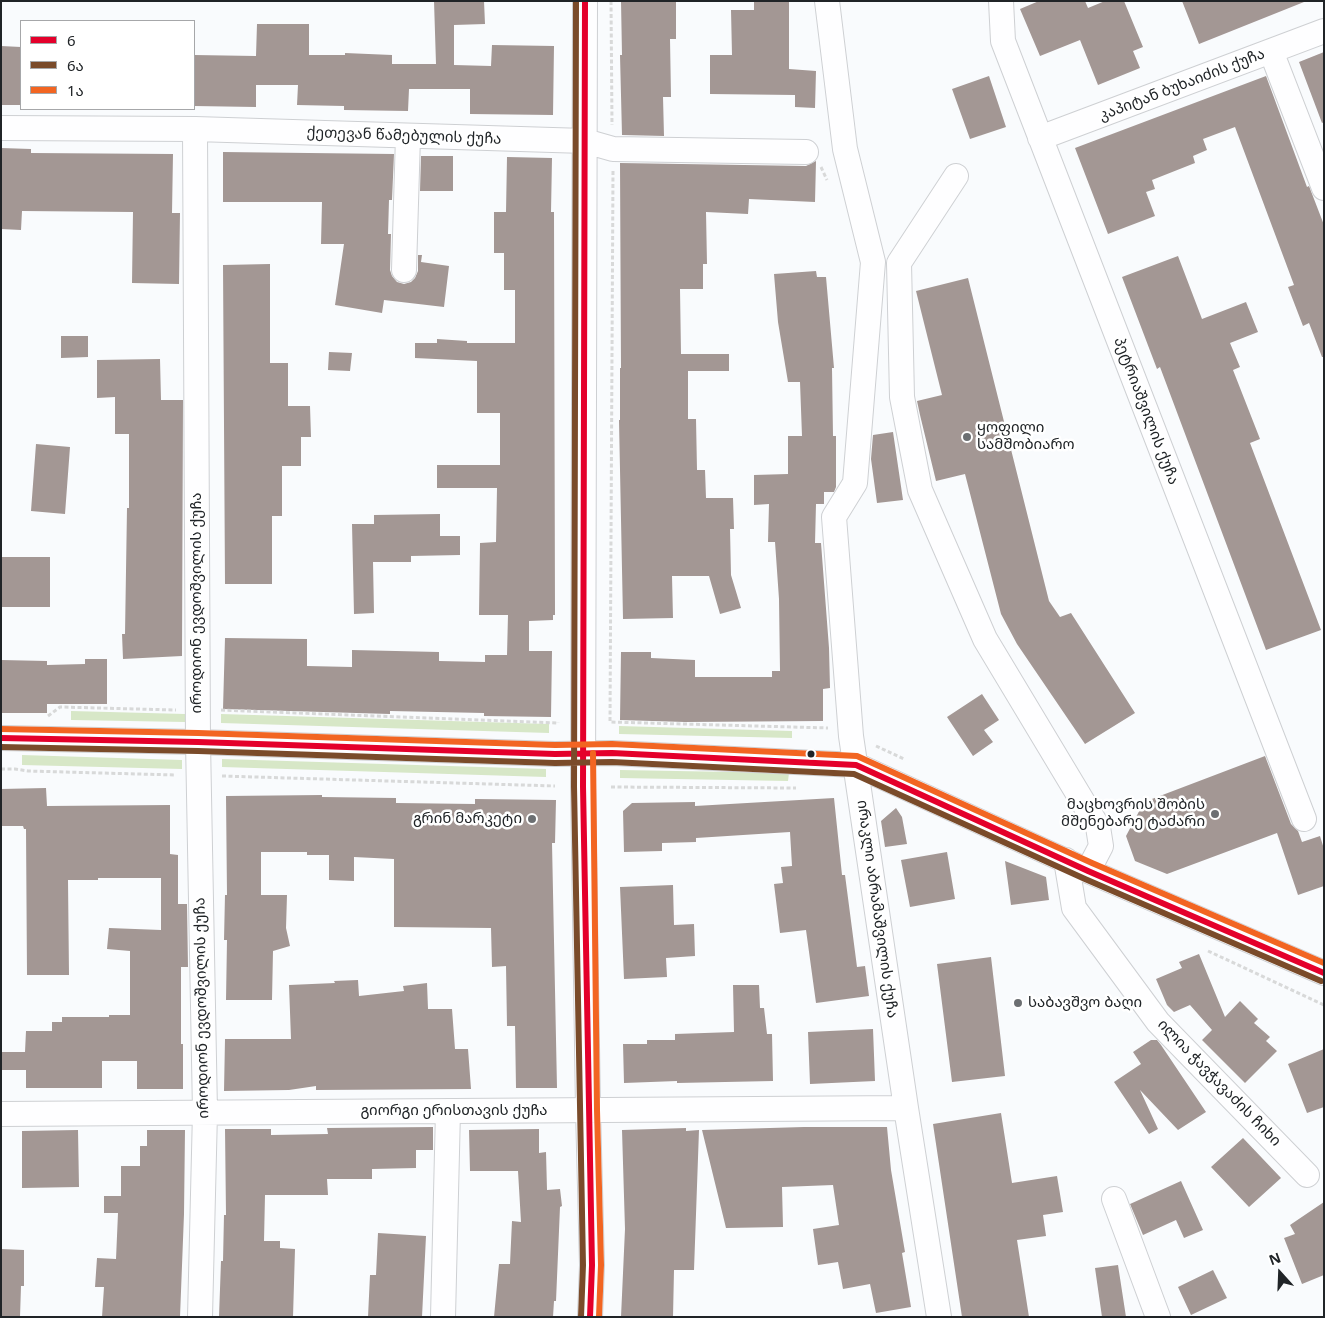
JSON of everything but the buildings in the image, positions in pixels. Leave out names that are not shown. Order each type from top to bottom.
[{"type":"street","points":[[585,1],[584,754],[588,1110],[592,1265],[590,1317]]},
{"type":"street","name":"ირაკლი აბრამაშვილის ქუჩა","points":[[827,1],[844,149],[873,262],[855,483],[834,517],[851,736],[939,1317]]},
{"type":"street","name":"პეტრიაშვილის ქუჩა","points":[[1001,1],[1002,41],[1304,819]]},
{"type":"street","name":"კაპიტან ბუხაიძის ქუჩა","points":[[1040,138],[1324,31]]},
{"type":"street","points":[[1271,52],[1324,188]]},
{"type":"street","name":"ქეთევან წამებულის ქუჩა","points":[[1,128],[195,130],[585,141],[613,149],[806,152]]},
{"type":"street","name":"იროდიონ ევდოშვილის ქუჩა","points":[[195,130],[198,742],[205,1112],[200,1317]]},
{"type":"street","points":[[404,270],[408,136]]},
{"type":"street","points":[[956,176],[899,263],[902,398],[920,490],[985,639],[1098,827],[1101,846],[1088,871]]},
{"type":"street","points":[[1,738],[198,742],[556,754],[612,753],[856,766],[1088,871],[1324,973]]},
{"type":"street","name":"ილია ჭავჭავაძის ჩიხი","points":[[1066,860],[1074,908],[1158,1022],[1307,1174]]},
{"type":"street","name":"გიორგი ერისთავის ქუჩა","points":[[1,1114],[906,1108]]},
{"type":"street","points":[[443,1317],[448,1111]]},
{"type":"street","points":[[1114,1199],[1158,1317]]},
{"type":"path","points":[[610,1],[613,149],[610,722],[833,728]]},
{"type":"path","points":[[42,720],[60,707],[177,710]]},
{"type":"path","points":[[212,710],[558,723]]},
{"type":"path","points":[[1,769],[15,769],[28,772],[182,775]]},
{"type":"path","points":[[221,776],[555,786]]},
{"type":"path","points":[[611,786],[801,788]]},
{"type":"green space","points":[[71,711],[185,714],[185,722],[71,720]]},
{"type":"green space","points":[[221,714],[549,724],[549,733],[221,723]]},
{"type":"green space","points":[[619,726],[792,731],[792,738],[619,734]]},
{"type":"green space","points":[[22,755],[182,760],[182,769],[22,765]]},
{"type":"green space","points":[[222,759],[546,769],[546,777],[222,767]]},
{"type":"green space","points":[[620,770],[789,773],[788,781],[620,778]]},
{"type":"transit line","name":"6ა","points":[[576,1],[574,786],[583,1265],[581,1317]]},
{"type":"transit line","name":"6","points":[[585,1],[583,786],[592,1265],[590,1317]]},
{"type":"transit line","name":"1ა","points":[[1,729],[198,733],[555,745],[612,744],[857,756],[1092,863],[1324,963]]},
{"type":"transit line","name":"6","points":[[1,738],[198,742],[555,754],[612,753],[856,765],[1088,871],[1324,973]]},
{"type":"transit line","name":"6ა","points":[[1,747],[198,751],[555,763],[612,762],[854,774],[1085,879],[1321,981]]},
{"type":"transit line","name":"1ა","points":[[593,753],[597,1110],[601,1265],[599,1317]]},
{"type":"place","name":"ყოფილი სამშობიარო","points":[[967,437]]},
{"type":"place","name":"მაცხოვრის შობის მშენებარე ტაძარი","points":[[1215,814]]},
{"type":"place","name":"გრინ მარკეტი","points":[[532,819]]},
{"type":"place","name":"საბავშვო ბაღი","points":[[1018,1003]]}]
